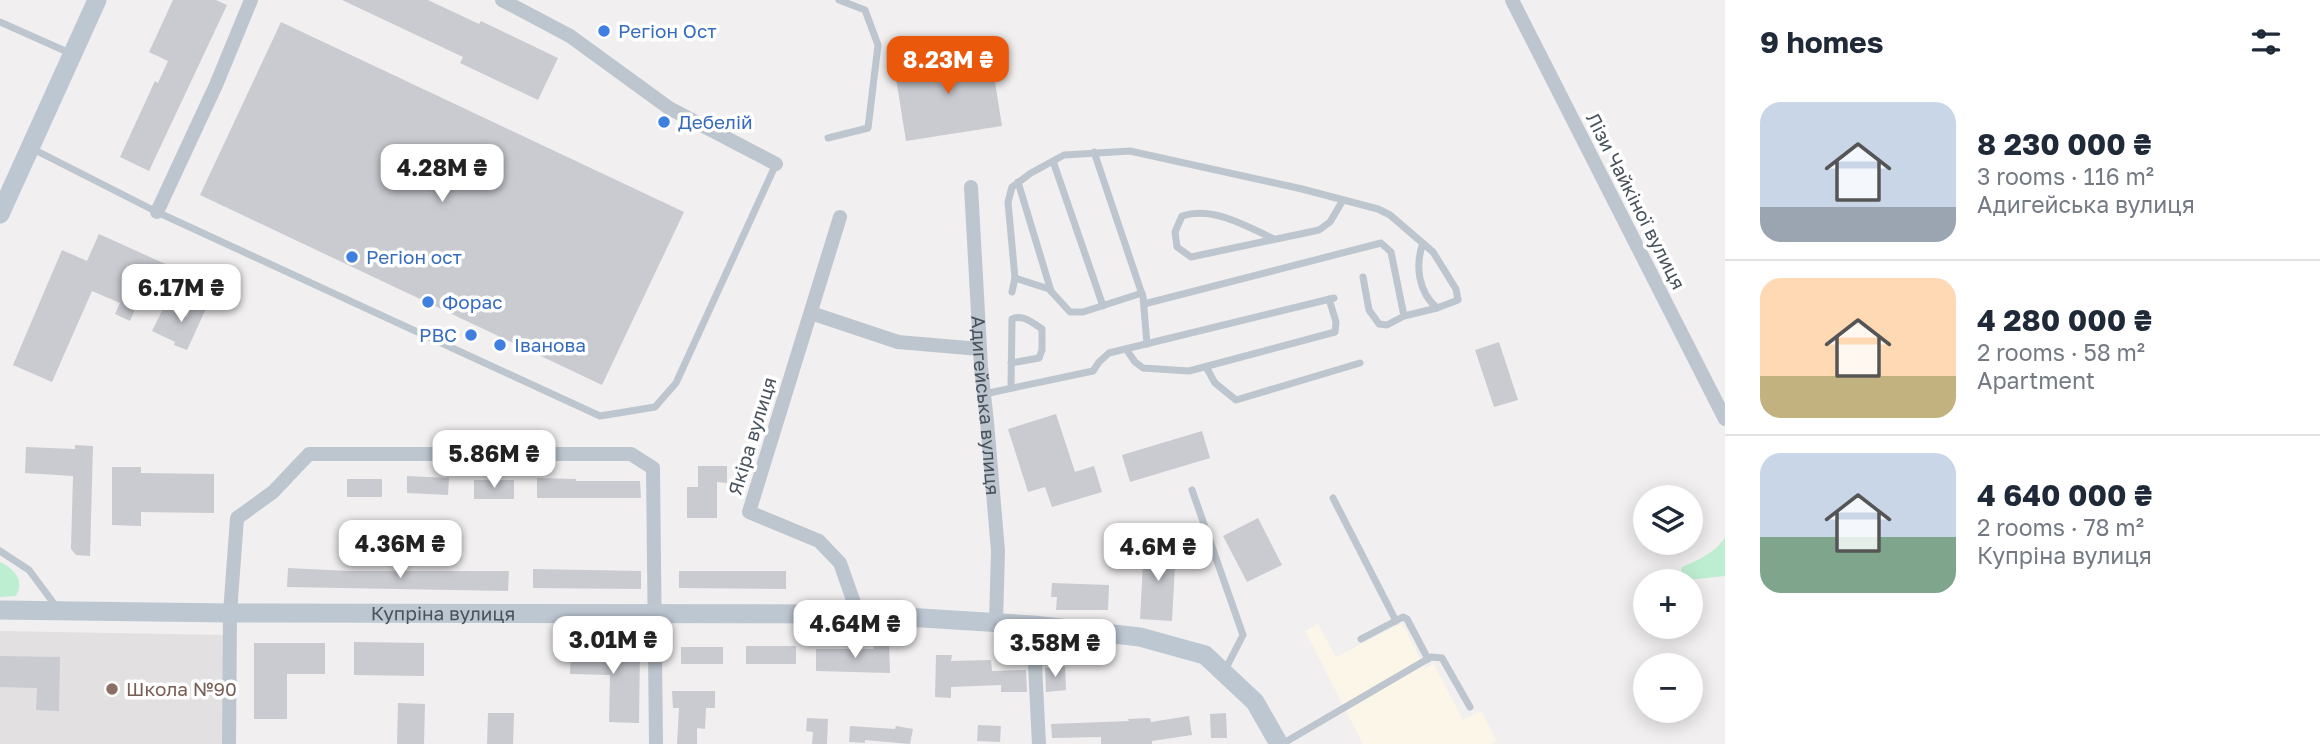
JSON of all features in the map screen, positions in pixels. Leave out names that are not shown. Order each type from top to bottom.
[{"type":"main road","points":[[2,206],[97,0]]},
{"type":"main road","name":"Купріна вулиця","points":[[0,610],[230,614],[858,614],[996,621],[1140,637],[1205,656],[1255,702],[1280,744]]},
{"type":"street","points":[[156,212],[216,85],[251,0]]},
{"type":"street","points":[[502,0],[570,36],[669,108],[776,164]]},
{"type":"street","name":"Лізи Чайкіної вулиця","points":[[1512,0],[1725,419]]},
{"type":"street","name":"Адигейська вулиця","points":[[971,187],[980,349],[998,551],[996,621]]},
{"type":"street","name":"Якіра вулиця","points":[[840,217],[749,512],[819,541],[840,563],[858,614]]},
{"type":"street","points":[[811,313],[898,342],[980,349]]},
{"type":"street","points":[[229,744],[230,614],[237,518],[273,492],[309,453],[631,454],[653,468],[656,744]]},
{"type":"street","points":[[1033,625],[1039,744]]},
{"type":"lane","points":[[828,138],[868,128],[877,45],[866,10],[839,0]]},
{"type":"lane","points":[[0,22],[73,54]]},
{"type":"lane","points":[[30,148],[156,212],[600,416],[655,407],[677,383],[776,164]]},
{"type":"lane","points":[[1012,292],[1015,278],[1008,202],[1013,187],[1064,155],[1094,152],[1130,151],[1378,209],[1390,215],[1433,252],[1456,289],[1458,300],[1404,316],[1387,325],[1378,324],[1369,310],[1363,277]]},
{"type":"lane","points":[[1094,152],[1142,293],[1147,344]]},
{"type":"lane","points":[[1054,161],[1103,306]]},
{"type":"lane","points":[[1018,182],[1052,292]]},
{"type":"lane","points":[[1274,239],[1230,218],[1194,212],[1182,216],[1175,232],[1177,247],[1191,257],[1319,230],[1330,222],[1343,200]]},
{"type":"lane","points":[[1144,304],[1381,243],[1391,252],[1404,316]]},
{"type":"lane","points":[[1423,243],[1418,256],[1420,277],[1426,299],[1437,308]]},
{"type":"lane","points":[[1015,278],[1049,289],[1070,312],[1083,312],[1142,293]]},
{"type":"lane","points":[[985,394],[1093,372],[1109,353],[1332,299],[1335,332],[1206,367],[1189,371],[1143,368],[1126,349]]},
{"type":"lane","points":[[1011,363],[1039,358],[1042,351],[1042,329],[1030,320],[1017,316],[1012,319],[1011,363],[1011,388]]},
{"type":"lane","points":[[1206,367],[1216,383],[1236,400],[1360,363]]},
{"type":"lane","points":[[1192,490],[1243,635],[1224,673]]},
{"type":"lane","points":[[1332,498],[1396,621]]},
{"type":"lane","points":[[0,551],[29,570],[60,611]]},
{"type":"lane","points":[[1361,639],[1403,617],[1407,619],[1428,659]]},
{"type":"lane","points":[[1280,744],[1428,659],[1443,658],[1470,707]]},
{"type":"shaded area","points":[[1402,623],[1425,668],[1434,664],[1463,720],[1481,711],[1497,741],[1491,744],[1363,744],[1305,631],[1318,624],[1336,657]]},
{"type":"shaded area","name":"Школа №90","points":[[0,631],[224,635],[223,744],[0,744]]},
{"type":"green space","points":[[1725,538],[1725,576],[1703,578],[1703,569],[1681,569],[1706,556]]},
{"type":"green space","points":[[0,562],[10,568],[19,580],[16,596],[0,597]]},
{"type":"building","points":[[173,0],[216,0],[227,5],[149,171],[120,157],[155,81],[158,83],[168,61],[149,52]]},
{"type":"building","points":[[342,0],[428,0],[479,24],[481,21],[558,58],[538,100],[460,63],[463,57]]},
{"type":"building","points":[[281,22],[684,212],[602,385],[200,195]]},
{"type":"building","points":[[990,51],[1002,126],[906,141],[894,66]]},
{"type":"building","points":[[99,234],[192,276],[186,291],[150,275],[130,321],[115,314],[120,303],[92,291],[52,382],[13,365],[62,250],[87,261]]},
{"type":"building","points":[[196,297],[209,302],[187,350],[152,331],[164,307],[187,317]]},
{"type":"building","points":[[1499,342],[1518,400],[1494,407],[1475,350]]},
{"type":"building","points":[[1056,414],[1075,472],[1094,466],[1102,492],[1052,507],[1045,487],[1028,492],[1008,429]]},
{"type":"building","points":[[1202,431],[1210,458],[1130,482],[1122,455]]},
{"type":"building","points":[[75,445],[93,446],[90,556],[76,555],[71,549],[73,476],[25,473],[26,447],[75,449]]},
{"type":"building","points":[[698,466],[727,466],[727,483],[717,482],[717,518],[687,518],[687,487],[698,487]]},
{"type":"building","points":[[112,467],[141,467],[141,473],[214,474],[214,513],[141,512],[141,526],[112,525]]},
{"type":"building","points":[[407,476],[449,478],[448,495],[407,493]]},
{"type":"building","points":[[537,478],[640,481],[641,498],[537,498]]},
{"type":"building","points":[[347,479],[382,479],[382,497],[347,497]]},
{"type":"building","points":[[474,480],[514,480],[514,499],[474,499]]},
{"type":"building","points":[[1258,518],[1282,565],[1247,582],[1223,536]]},
{"type":"building","points":[[1144,545],[1176,547],[1172,621],[1140,619]]},
{"type":"building","points":[[288,568],[350,571],[509,571],[508,591],[287,587]]},
{"type":"building","points":[[533,569],[641,571],[641,589],[533,588]]},
{"type":"building","points":[[679,571],[786,571],[786,589],[679,588]]},
{"type":"building","points":[[1052,583],[1109,585],[1108,610],[1056,610],[1057,597],[1051,597]]},
{"type":"building","points":[[354,642],[424,643],[424,676],[354,675]]},
{"type":"building","points":[[873,642],[889,642],[890,673],[816,671],[816,649],[874,649]]},
{"type":"building","points":[[254,643],[325,643],[325,674],[287,674],[287,719],[254,719]]},
{"type":"building","points":[[571,645],[640,647],[639,723],[609,722],[610,675],[570,674]]},
{"type":"building","points":[[746,646],[796,646],[796,664],[746,664]]},
{"type":"building","points":[[681,647],[723,647],[723,664],[681,664]]},
{"type":"building","points":[[936,655],[952,655],[951,661],[991,660],[992,671],[1026,670],[1027,692],[1001,692],[1001,685],[951,687],[951,698],[935,697]]},
{"type":"building","points":[[0,656],[60,657],[59,711],[36,710],[37,688],[0,687]]},
{"type":"building","points":[[1065,667],[1066,690],[1046,692],[1045,668]]},
{"type":"building","points":[[672,691],[715,691],[715,708],[706,708],[705,729],[697,728],[697,744],[677,744],[679,708],[673,708]]},
{"type":"building","points":[[398,703],[425,704],[424,744],[397,744]]},
{"type":"building","points":[[488,713],[514,713],[513,744],[487,744]]},
{"type":"building","points":[[1226,713],[1227,738],[1211,738],[1210,714]]},
{"type":"building","points":[[1189,716],[1192,735],[1152,741],[1152,744],[1101,744],[1101,737],[1052,738],[1051,724],[1150,718],[1151,722]]},
{"type":"building","points":[[807,718],[828,719],[827,744],[812,744],[813,732],[806,731]]},
{"type":"building","points":[[978,725],[1001,726],[1000,742],[977,741]]},
{"type":"building","points":[[850,726],[895,729],[896,726],[913,729],[910,744],[865,740],[865,743],[849,742]]},
{"type":"place","name":"Регіон Ост","points":[[604,31]]},
{"type":"place","name":"Дебелій","points":[[664,122]]},
{"type":"place","name":"Регіон ост","points":[[352,257]]},
{"type":"place","name":"Форас","points":[[428,302]]},
{"type":"place","name":"РВС","points":[[471,335]]},
{"type":"place","name":"Іванова","points":[[500,345]]},
{"type":"place","name":"Школа №90","points":[[112,689]]}]
